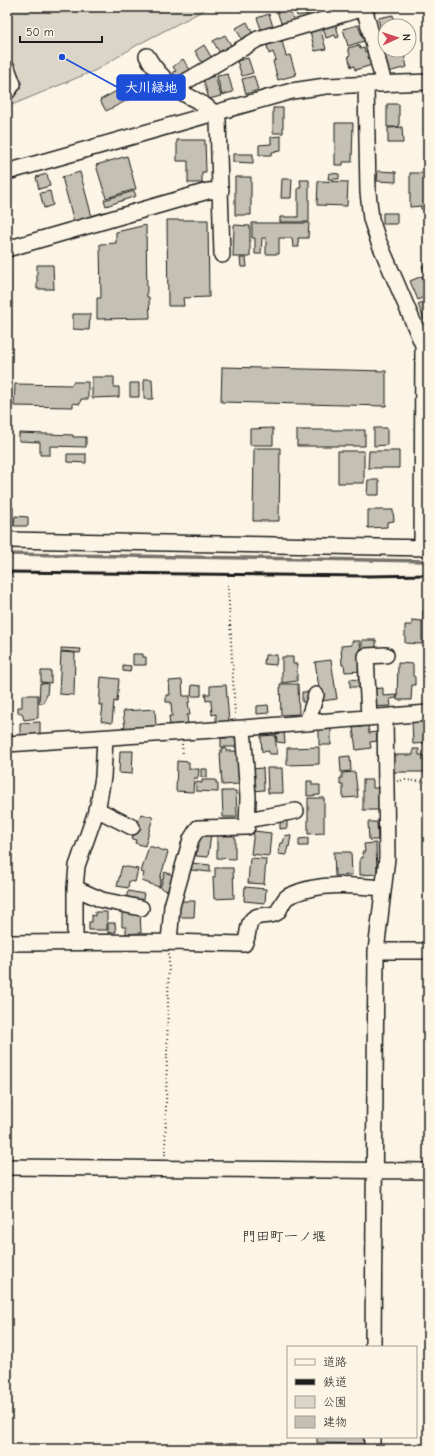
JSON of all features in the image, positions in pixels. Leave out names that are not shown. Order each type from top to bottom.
[{"type":"street","points":[[177,89],[185,82],[258,40],[364,8],[384,84]]},
{"type":"street","points":[[147,56],[153,66],[177,89],[209,108],[215,113],[218,120],[222,255]]},
{"type":"street","points":[[7,68],[13,84],[7,92]]},
{"type":"street","points":[[7,172],[292,91],[326,86],[428,82]]},
{"type":"street","points":[[7,540],[425,548],[425,344],[378,240],[371,219],[368,192],[366,85]]},
{"type":"street","points":[[7,249],[208,191],[221,190]]},
{"type":"street","points":[[369,718],[366,656],[386,655]]},
{"type":"street","points":[[307,723],[316,695]]},
{"type":"street","points":[[7,744],[105,738],[428,713]]},
{"type":"street","points":[[373,1346],[376,951],[386,858],[386,717]]},
{"type":"street","points":[[169,942],[172,906],[191,839],[198,828],[247,827],[248,797],[239,728]]},
{"type":"street","points":[[75,942],[75,888],[77,866],[96,810],[104,777],[105,738]]},
{"type":"street","points":[[96,810],[132,827]]},
{"type":"street","points":[[247,820],[296,811]]},
{"type":"street","points":[[7,942],[169,942],[244,944],[247,939],[250,922],[256,916],[275,914],[279,910],[283,901],[290,895],[309,889],[331,886],[353,885],[383,888]]},
{"type":"street","points":[[75,888],[102,900],[141,908]]},
{"type":"street","points":[[376,951],[428,951]]},
{"type":"street","points":[[7,1167],[428,1171]]},
{"type":"street","points":[[372,1438],[372,1449]]},
{"type":"path","points":[[228,585],[239,728]]},
{"type":"path","points":[[386,782],[405,780],[428,782]]},
{"type":"path","points":[[165,1168],[169,942]]},
{"type":"green space","points":[[7,7],[210,7],[139,44],[96,70],[7,107]]},
{"type":"building","points":[[289,7],[294,22],[282,26],[277,11]]},
{"type":"building","points":[[295,7],[308,7],[309,14],[297,16]]},
{"type":"building","points":[[269,14],[274,30],[263,34],[257,18]]},
{"type":"building","points":[[393,15],[394,18],[378,18]]},
{"type":"building","points":[[247,22],[254,36],[243,42],[236,28]]},
{"type":"building","points":[[336,25],[339,37],[336,38],[335,35],[326,38],[323,28]]},
{"type":"building","points":[[358,25],[364,41],[348,46],[343,29]]},
{"type":"building","points":[[320,28],[326,49],[315,51],[310,31]]},
{"type":"building","points":[[225,35],[231,45],[233,44],[234,48],[221,55],[213,41]]},
{"type":"building","points":[[282,41],[286,56],[290,55],[296,75],[278,80],[273,61],[276,60],[273,52],[269,54],[267,45]]},
{"type":"building","points":[[204,45],[213,60],[204,66],[195,51]]},
{"type":"building","points":[[359,45],[360,49],[364,48],[365,52],[368,51],[372,65],[355,70],[354,66],[351,67],[348,56],[350,55],[348,48]]},
{"type":"building","points":[[248,58],[253,73],[242,76],[237,61]]},
{"type":"building","points":[[385,58],[405,58],[407,67],[388,72]]},
{"type":"building","points":[[183,59],[192,73],[177,79],[173,72],[176,71],[173,67]]},
{"type":"building","points":[[148,72],[150,77],[143,81],[140,76]]},
{"type":"building","points":[[228,74],[233,92],[222,95],[217,76]]},
{"type":"building","points":[[215,76],[221,96],[209,99],[203,79]]},
{"type":"building","points":[[254,76],[258,90],[246,94],[242,79]]},
{"type":"building","points":[[124,87],[130,99],[106,111],[100,100]]},
{"type":"building","points":[[387,104],[399,104],[399,127],[387,127]]},
{"type":"building","points":[[273,108],[283,108],[283,133],[273,133]]},
{"type":"building","points":[[335,123],[353,123],[352,162],[343,162],[343,165],[335,165]]},
{"type":"building","points":[[402,127],[403,143],[388,143],[388,128]]},
{"type":"building","points":[[281,136],[281,151],[272,152],[272,155],[259,155],[259,145],[271,144],[271,137]]},
{"type":"building","points":[[177,140],[205,140],[206,172],[202,172],[202,183],[188,183],[188,161],[177,161]]},
{"type":"building","points":[[233,154],[253,154],[253,163],[233,162]]},
{"type":"building","points":[[127,156],[136,189],[106,198],[96,165]]},
{"type":"building","points":[[378,171],[396,172],[396,182],[377,181]]},
{"type":"building","points":[[80,172],[92,217],[74,222],[62,177]]},
{"type":"building","points":[[329,173],[339,174],[339,179],[328,179]]},
{"type":"building","points":[[410,173],[428,173],[428,209],[421,209],[421,206],[410,207]]},
{"type":"building","points":[[47,174],[50,186],[39,189],[36,177]]},
{"type":"building","points":[[235,177],[251,177],[251,215],[235,215]]},
{"type":"building","points":[[282,179],[292,179],[291,198],[281,198]]},
{"type":"building","points":[[300,180],[309,180],[309,222],[280,222],[280,217],[298,217],[298,188],[301,188]]},
{"type":"building","points":[[318,181],[348,182],[347,206],[317,205]]},
{"type":"building","points":[[50,191],[53,205],[44,208],[40,193]]},
{"type":"building","points":[[134,191],[136,196],[106,206],[104,200]]},
{"type":"building","points":[[383,213],[397,213],[397,224],[383,224]]},
{"type":"building","points":[[167,220],[208,220],[209,297],[183,298],[184,306],[168,306]]},
{"type":"building","points":[[252,223],[309,223],[308,238],[298,238],[299,247],[293,247],[292,238],[279,238],[279,254],[266,254],[266,238],[262,238],[261,254],[255,254],[255,238],[252,238]]},
{"type":"building","points":[[146,225],[147,297],[149,297],[150,318],[97,319],[97,298],[101,298],[100,244],[116,243],[116,232]]},
{"type":"building","points":[[234,225],[250,226],[250,257],[233,257]]},
{"type":"building","points":[[240,258],[246,258],[247,267],[241,267]]},
{"type":"building","points":[[428,263],[428,282],[422,266]]},
{"type":"building","points":[[37,265],[53,265],[54,289],[37,289]]},
{"type":"building","points":[[7,271],[10,271],[10,300],[7,300]]},
{"type":"building","points":[[422,276],[428,290],[428,295],[418,300],[410,281]]},
{"type":"building","points":[[428,300],[428,319],[424,320],[418,304]]},
{"type":"building","points":[[7,312],[11,312],[11,333],[7,333]]},
{"type":"building","points":[[73,314],[90,314],[89,330],[73,329]]},
{"type":"building","points":[[222,367],[386,371],[386,406],[221,402]]},
{"type":"building","points":[[92,377],[114,377],[114,387],[119,387],[119,397],[92,398]]},
{"type":"building","points":[[144,379],[152,379],[153,399],[144,399]]},
{"type":"building","points":[[73,382],[88,382],[88,399],[81,399],[80,404],[73,403],[73,407],[14,406],[15,384],[72,385]]},
{"type":"building","points":[[130,383],[139,383],[139,397],[130,397]]},
{"type":"building","points":[[273,428],[273,445],[250,445],[250,429]]},
{"type":"building","points":[[374,428],[387,428],[387,445],[374,446]]},
{"type":"building","points":[[297,430],[365,430],[365,446],[297,446]]},
{"type":"building","points":[[19,433],[73,435],[73,437],[86,437],[86,447],[50,446],[50,455],[40,455],[40,442],[19,441]]},
{"type":"building","points":[[254,448],[280,448],[279,521],[253,521]]},
{"type":"building","points":[[338,451],[364,451],[364,483],[338,483]]},
{"type":"building","points":[[369,451],[399,451],[399,468],[368,468]]},
{"type":"building","points":[[67,454],[86,454],[86,463],[67,462]]},
{"type":"building","points":[[368,480],[379,480],[379,495],[367,495]]},
{"type":"building","points":[[7,507],[13,507],[13,526],[7,526]]},
{"type":"building","points":[[368,510],[393,510],[394,521],[387,522],[387,527],[368,528]]},
{"type":"building","points":[[15,516],[28,517],[28,526],[14,526]]},
{"type":"building","points":[[423,611],[428,611],[428,620],[423,620]]},
{"type":"building","points":[[412,620],[422,621],[422,644],[405,643],[405,625],[412,625]]},
{"type":"building","points":[[362,640],[376,640],[376,651],[362,651]]},
{"type":"building","points":[[352,641],[360,641],[362,671],[345,672],[344,665],[342,665],[341,646],[352,645]]},
{"type":"building","points":[[61,648],[81,649],[80,653],[61,651]]},
{"type":"building","points":[[61,652],[75,653],[74,695],[59,694]]},
{"type":"building","points":[[133,654],[143,654],[143,657],[146,657],[146,665],[133,665]]},
{"type":"building","points":[[265,655],[277,655],[276,665],[264,664]]},
{"type":"building","points":[[282,657],[293,657],[293,664],[297,664],[297,681],[282,683]]},
{"type":"building","points":[[331,660],[337,699],[321,701],[315,662]]},
{"type":"building","points":[[398,663],[413,664],[415,685],[412,685],[411,700],[397,700]]},
{"type":"building","points":[[123,665],[131,666],[130,672],[123,671]]},
{"type":"building","points":[[41,671],[51,671],[51,683],[41,682]]},
{"type":"building","points":[[101,677],[119,679],[117,702],[114,701],[112,723],[101,721],[103,705],[99,705]]},
{"type":"building","points":[[350,679],[360,680],[360,687],[350,687]]},
{"type":"building","points":[[182,680],[183,696],[190,696],[190,702],[188,702],[190,715],[187,715],[188,725],[170,726],[169,716],[172,716],[171,702],[166,702],[166,695],[170,695],[169,681]]},
{"type":"building","points":[[40,683],[48,684],[47,695],[43,703],[39,703]]},
{"type":"building","points":[[280,684],[298,684],[299,714],[281,715]]},
{"type":"building","points":[[192,685],[201,686],[201,696],[191,696]]},
{"type":"building","points":[[226,685],[229,722],[216,723],[216,714],[212,715],[211,700],[206,701],[205,694],[210,694],[210,686]]},
{"type":"building","points":[[383,688],[383,696],[397,695],[397,698],[390,699],[391,706],[371,707],[370,689]]},
{"type":"building","points":[[302,692],[310,692],[310,702],[302,702]]},
{"type":"building","points":[[22,695],[38,695],[38,718],[24,720],[22,713],[18,713],[18,707],[22,707]]},
{"type":"building","points":[[268,705],[269,713],[257,714],[257,706]]},
{"type":"building","points":[[155,709],[156,726],[125,728],[123,711]]},
{"type":"building","points":[[427,720],[428,743],[413,744],[412,721]]},
{"type":"building","points":[[40,722],[40,737],[20,737],[20,723]]},
{"type":"building","points":[[368,726],[369,733],[376,732],[377,741],[370,742],[371,748],[356,750],[353,728]]},
{"type":"building","points":[[319,727],[331,727],[331,745],[319,745]]},
{"type":"building","points":[[284,732],[285,743],[277,742],[276,733]]},
{"type":"building","points":[[275,735],[277,754],[269,754],[269,751],[262,752],[261,736]]},
{"type":"building","points":[[221,738],[235,738],[236,747],[221,747]]},
{"type":"building","points":[[319,747],[319,764],[287,765],[287,748]]},
{"type":"building","points":[[226,748],[226,751],[237,751],[238,766],[240,766],[239,784],[222,785],[220,753],[221,749]]},
{"type":"building","points":[[413,749],[419,749],[419,755],[425,755],[425,772],[389,772],[389,755],[413,755]]},
{"type":"building","points":[[120,751],[133,751],[132,774],[119,773]]},
{"type":"building","points":[[350,756],[351,771],[341,772],[340,757]]},
{"type":"building","points":[[177,761],[189,762],[189,769],[199,769],[198,778],[194,778],[193,792],[176,791]]},
{"type":"building","points":[[263,768],[264,790],[253,791],[251,769]]},
{"type":"building","points":[[267,768],[282,768],[283,793],[268,793]]},
{"type":"building","points":[[201,769],[207,769],[207,777],[201,777]]},
{"type":"building","points":[[355,772],[358,797],[343,798],[343,785],[340,785],[342,773]]},
{"type":"building","points":[[202,780],[216,780],[216,783],[218,783],[218,792],[196,791],[196,782],[202,783]]},
{"type":"building","points":[[363,780],[373,780],[373,788],[380,788],[380,810],[363,810]]},
{"type":"building","points":[[307,781],[312,781],[312,785],[320,785],[320,795],[307,796]]},
{"type":"building","points":[[222,791],[236,791],[237,817],[223,817]]},
{"type":"building","points":[[308,798],[324,798],[324,833],[308,834]]},
{"type":"building","points":[[141,814],[153,817],[145,846],[135,843],[136,840],[132,839]]},
{"type":"building","points":[[287,817],[287,828],[280,829],[280,818]]},
{"type":"building","points":[[368,822],[377,822],[378,840],[369,840]]},
{"type":"building","points":[[254,831],[271,833],[269,856],[251,854]]},
{"type":"building","points":[[199,832],[211,834],[208,857],[196,856]]},
{"type":"building","points":[[235,832],[235,859],[217,858],[217,835]]},
{"type":"building","points":[[285,835],[291,836],[289,847],[288,846],[286,855],[278,854],[280,843],[283,843]]},
{"type":"building","points":[[308,838],[308,846],[299,846],[299,839]]},
{"type":"building","points":[[376,843],[377,874],[360,875],[360,858],[363,858],[362,852],[365,852],[364,844]]},
{"type":"building","points":[[149,846],[168,852],[159,887],[142,881],[144,873],[141,872]]},
{"type":"building","points":[[334,852],[351,852],[352,875],[335,876]]},
{"type":"building","points":[[250,858],[266,859],[264,884],[248,883]]},
{"type":"building","points":[[191,863],[210,865],[210,872],[191,870]]},
{"type":"building","points":[[122,866],[138,869],[135,882],[129,881],[128,888],[117,886]]},
{"type":"building","points":[[215,868],[233,868],[234,898],[214,899],[213,877],[215,877]]},
{"type":"building","points":[[165,872],[175,876],[170,892],[160,888]]},
{"type":"building","points":[[245,887],[266,889],[265,903],[244,901]]},
{"type":"building","points":[[128,891],[144,894],[142,903],[126,899]]},
{"type":"building","points":[[177,901],[195,901],[194,917],[176,917]]},
{"type":"building","points":[[140,911],[141,933],[126,934],[126,927],[122,927],[122,912]]},
{"type":"building","points":[[95,912],[107,912],[107,930],[89,930],[89,922],[92,922],[92,915],[95,916]]},
{"type":"building","points":[[108,923],[115,923],[116,932],[108,933]]},
{"type":"building","points":[[317,1438],[369,1438],[369,1444],[317,1443]]},
{"type":"waterway","points":[[7,554],[428,561]]},
{"type":"railway","points":[[7,572],[369,576],[428,575]]},
{"type":"place","name":"大川緑地","points":[[62,57]]},
{"type":"district","name":"門田町一ノ堰","points":[[284,1236]]}]
